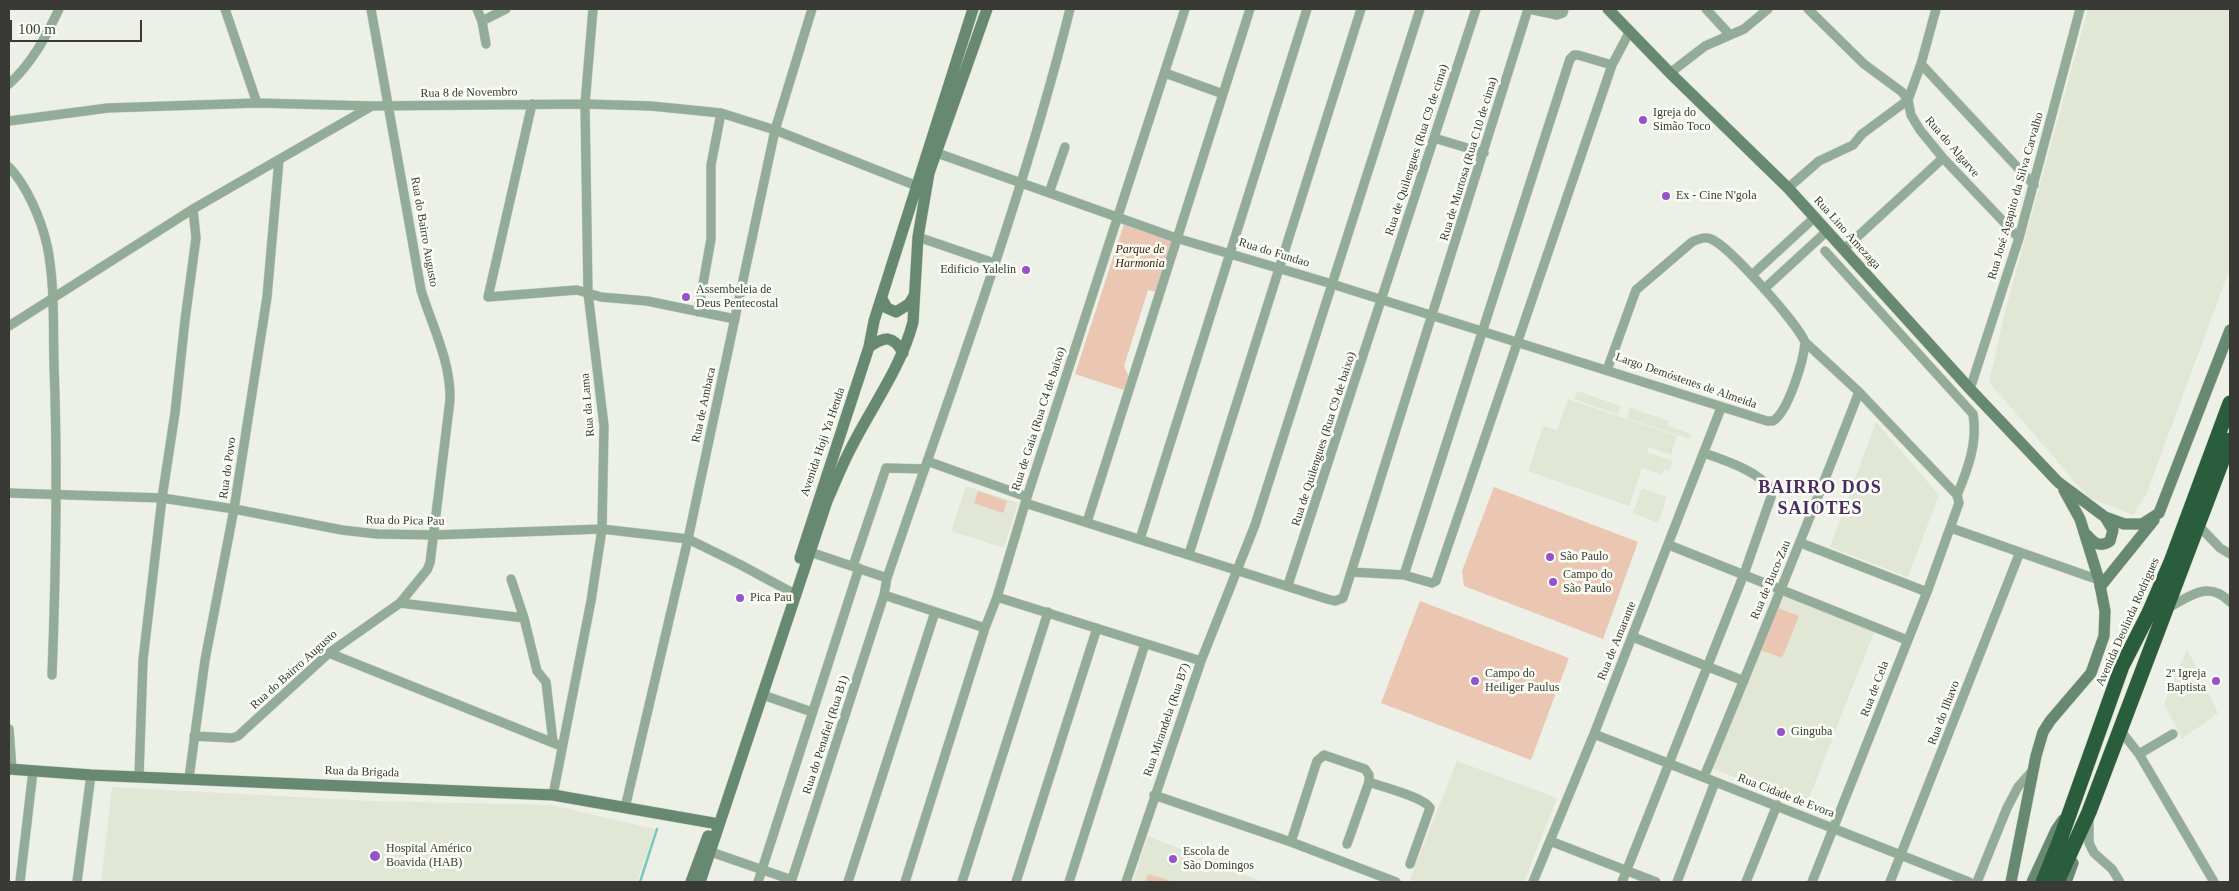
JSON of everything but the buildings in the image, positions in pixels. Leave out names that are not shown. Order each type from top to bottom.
[{"type":"highway","name":"Avenida Deolinda Rodrigues","points":[[2043,882],[2122,666],[2149,613],[2171,562],[2230,403]]},
{"type":"highway","points":[[2057,882],[2089,812],[2230,440]]},
{"type":"street","points":[[9,84],[28,66],[59,9]]},
{"type":"street","points":[[225,9],[257,103]]},
{"type":"street","name":"Rua do Bairro Augusto","points":[[194,736],[232,738],[238,736],[329,653],[400,603],[427,570],[434,535],[450,400],[450,381],[435,326],[421,290],[371,9]]},
{"type":"street","points":[[477,9],[482,21],[486,44]]},
{"type":"street","points":[[482,21],[506,9]]},
{"type":"street","name":"Rua da Lama","points":[[553,795],[557,744],[591,601],[602,529],[604,417],[588,293],[585,104],[593,9]]},
{"type":"street","name":"Rua de Ambaca","points":[[625,808],[688,539],[776,130],[812,9]]},
{"type":"street","name":"Avenida Hoji Ya Henda","points":[[691,882],[713,823],[791,592],[811,521],[870,347],[874,320],[973,9]]},
{"type":"street","name":"Avenida Hoji Ya Henda","points":[[700,882],[828,501],[850,449],[903,353],[913,322],[918,237],[929,173],[987,9]]},
{"type":"street","name":"Rua do Penafiel (Rua B1)","points":[[792,881],[884,596],[887,578],[1022,183],[1054,75],[1070,9]]},
{"type":"street","name":"Rua de Gaia (Rua C4 de baixo)","points":[[905,882],[1185,9]]},
{"type":"street","points":[[1087,522],[1250,9]]},
{"type":"street","points":[[1140,539],[1307,9]]},
{"type":"street","points":[[1189,554],[1361,9]]},
{"type":"street","name":"Rua Mirandela (Rua B7)","points":[[1126,882],[1201,661],[1255,524],[1420,9]]},
{"type":"street","name":"Rua de Quilengues (Rua C9 de cima)","points":[[1383,300],[1476,9]]},
{"type":"street","points":[[1528,9],[1557,15],[1563,13],[1564,9]]},
{"type":"street","name":"Rua de Murtosa (Rua C10 de cima)","points":[[1288,585],[1328,599],[1340,600],[1343,598],[1528,9]]},
{"type":"street","name":"Rua Lino Amezaga","points":[[1608,9],[1670,73],[1788,188],[1970,389],[2058,482]]},
{"type":"street","points":[[1706,9],[1730,36]]},
{"type":"street","points":[[1670,73],[1705,46],[1744,29],[1768,9]]},
{"type":"street","name":"Rua do Algarve","points":[[1808,9],[1864,64],[1899,89],[1908,100],[1914,121],[1943,158],[2019,238]]},
{"type":"street","points":[[1788,188],[1819,161],[1853,145],[1862,134],[1908,100],[1921,64],[1936,9]]},
{"type":"street","name":"Rua José Agapito da Silva Carvalho","points":[[1970,389],[2019,238],[2080,9]]},
{"type":"street","points":[[1352,572],[1404,575],[1435,582],[1612,65],[1630,31]]},
{"type":"street","points":[[1404,575],[1570,59],[1574,55],[1612,65]]},
{"type":"street","points":[[1921,64],[2034,185]]},
{"type":"street","points":[[1165,74],[1223,94]]},
{"type":"street","name":"Rua 8 de Novembro","points":[[9,121],[100,108],[257,103],[372,106],[532,104],[651,106],[721,113],[776,130],[917,186]]},
{"type":"street","points":[[532,104],[488,297],[572,290],[601,297],[647,301],[736,320]]},
{"type":"street","points":[[9,326],[193,209],[372,106]]},
{"type":"street","points":[[698,312],[711,239],[711,166],[721,113]]},
{"type":"street","points":[[1434,138],[1484,153]]},
{"type":"street","points":[[1049,193],[1065,147]]},
{"type":"street","name":"Rua do Fundao","points":[[937,154],[1176,238],[1332,284],[1607,370]]},
{"type":"street","points":[[1843,250],[1943,158]]},
{"type":"street","name":"Rua do Povo","points":[[189,778],[213,611],[234,508],[267,296],[279,160]]},
{"type":"street","points":[[9,167],[20,181],[41,226],[47,244],[52,297],[55,394],[56,580],[52,676]]},
{"type":"street","points":[[140,777],[143,660],[196,238],[193,209]]},
{"type":"street","points":[[1752,275],[1814,218]]},
{"type":"street","points":[[1764,289],[1826,232]]},
{"type":"street","points":[[918,237],[994,263]]},
{"type":"street","name":"Largo Demóstenes de Almeida","points":[[1702,238],[1712,239],[1752,275],[1764,289],[1796,326],[1805,342],[1794,385],[1778,419],[1767,422],[1607,370],[1636,290],[1692,242],[1702,238]]},
{"type":"street","name":"Rua de Cela","points":[[1812,882],[1952,528],[1958,499],[1970,464],[1974,433],[1973,414],[1825,251]]},
{"type":"street","points":[[882,299],[887,308],[896,312],[909,304],[915,294]]},
{"type":"street","name":"Rua de Quilengues (Rua C9 de baixo)","points":[[1288,585],[1383,300]]},
{"type":"street","points":[[2100,584],[2159,513],[2230,330]]},
{"type":"street","points":[[870,347],[880,340],[894,340],[898,343],[903,353]]},
{"type":"street","points":[[1805,342],[1859,392],[1958,499]]},
{"type":"street","name":"Rua de Buco-Zau","points":[[1704,777],[1780,588],[1801,543],[1859,392]]},
{"type":"street","name":"Rua de Amarante","points":[[1533,882],[1594,734],[1722,408]]},
{"type":"street","points":[[1622,882],[1744,574],[1771,497],[1771,489],[1760,478],[1732,463],[1704,452]]},
{"type":"street","points":[[758,882],[886,468],[926,465],[1087,522],[1288,585]]},
{"type":"street","points":[[2058,482],[2105,517],[2124,524],[2136,525],[2148,522],[2159,513]]},
{"type":"street","points":[[2011,882],[2041,738],[2050,721],[2084,683],[2097,661],[2105,624],[2100,584],[2086,534],[2073,504],[2058,482]]},
{"type":"street","name":"Rua do Pica Pau","points":[[9,493],[162,498],[234,508],[359,533],[434,535],[602,529],[688,539],[791,592]]},
{"type":"street","points":[[2086,534],[2094,544],[2104,545],[2110,541],[2113,530],[2105,517]]},
{"type":"street","points":[[2199,526],[2220,548],[2230,554]]},
{"type":"street","points":[[1952,528],[2020,552],[2100,584]]},
{"type":"street","points":[[1801,543],[1927,592]]},
{"type":"street","points":[[1669,545],[1907,640]]},
{"type":"street","points":[[810,552],[887,578]]},
{"type":"street","name":"Rua do Ilhavo","points":[[1890,882],[2020,552]]},
{"type":"street","points":[[511,579],[538,671],[546,682],[557,744]]},
{"type":"street","points":[[2166,609],[2200,590],[2212,591],[2223,595],[2230,602]]},
{"type":"street","points":[[884,596],[985,628]]},
{"type":"street","points":[[997,597],[1201,661]]},
{"type":"street","points":[[400,603],[524,618]]},
{"type":"street","points":[[848,882],[934,612]]},
{"type":"street","points":[[962,882],[1048,612]]},
{"type":"street","points":[[1016,882],[1097,628]]},
{"type":"street","points":[[1633,636],[1744,681]]},
{"type":"street","points":[[1070,882],[1146,644]]},
{"type":"street","points":[[329,653],[557,744]]},
{"type":"street","points":[[762,695],[812,712]]},
{"type":"street","points":[[9,729],[10,769]]},
{"type":"street","points":[[2120,730],[2139,754],[2214,882]]},
{"type":"street","name":"Rua Cidade de Evora","points":[[1594,734],[1969,882]]},
{"type":"street","points":[[2139,754],[2173,734]]},
{"type":"street","points":[[1291,842],[1320,757],[1324,755],[1365,770],[1369,774],[1370,782],[1348,844]]},
{"type":"street","name":"Rua da Brigada","points":[[10,769],[90,775],[553,795],[713,823]]},
{"type":"street","points":[[1977,882],[2007,808],[2018,787],[2034,769]]},
{"type":"street","points":[[20,882],[33,771]]},
{"type":"street","points":[[77,882],[90,775]]},
{"type":"street","points":[[1370,782],[1410,796],[1428,804],[1430,808],[1410,864]]},
{"type":"street","points":[[1677,882],[1715,782]]},
{"type":"street","points":[[1154,795],[1291,842],[1396,882]]},
{"type":"street","points":[[2032,882],[2056,830],[2073,804]]},
{"type":"street","points":[[1746,882],[1777,805]]},
{"type":"street","points":[[2066,882],[2089,812]]},
{"type":"street","points":[[2089,812],[2089,843],[2094,853],[2112,869],[2120,882]]},
{"type":"street","points":[[1550,842],[1656,882]]},
{"type":"street","points":[[711,852],[792,881]]},
{"type":"shaded area","points":[[2088,9],[2230,9],[2230,268],[2146,495],[2133,515],[2088,497],[1989,382],[2006,308]]},
{"type":"shaded area","points":[[1577,391],[1621,406],[1618,415],[1574,399]]},
{"type":"shaded area","points":[[1568,399],[1677,436],[1671,455],[1649,447],[1647,452],[1673,461],[1669,471],[1664,469],[1662,475],[1642,468],[1629,506],[1528,471],[1543,426],[1557,430]]},
{"type":"shaded area","points":[[1630,408],[1669,421],[1668,426],[1691,434],[1689,439],[1627,418]]},
{"type":"shaded area","points":[[1876,422],[1939,495],[1908,577],[1830,547]]},
{"type":"shaded area","points":[[966,486],[1018,503],[1004,548],[951,531]]},
{"type":"shaded area","points":[[1642,488],[1667,497],[1658,523],[1633,513]]},
{"type":"shaded area","name":"Ginguba","points":[[1781,595],[1874,632],[1806,806],[1712,768]]},
{"type":"shaded area","points":[[2187,649],[2218,713],[2182,739],[2164,704]]},
{"type":"shaded area","points":[[1457,761],[1557,798],[1524,882],[1417,882],[1410,879]]},
{"type":"shaded area","name":"Hospital Américo Boavida (HAB)","points":[[112,787],[370,801],[550,805],[655,829],[637,882],[101,882]]},
{"type":"shaded area","name":"Escola de São Domingos","points":[[1148,836],[1263,882],[1133,882]]},
{"type":"green space","name":"Parque de Harmonia","points":[[1124,224],[1173,241],[1157,292],[1148,290],[1124,366],[1129,377],[1124,390],[1075,374]]},
{"type":"green space","name":"São Paulo","points":[[1494,487],[1638,542],[1603,639],[1464,586],[1462,571]]},
{"type":"green space","points":[[978,491],[1007,501],[1003,513],[974,503]]},
{"type":"green space","name":"Campo do Heiliger Paulus","points":[[1420,601],[1569,658],[1531,760],[1381,703]]},
{"type":"green space","points":[[1778,608],[1799,616],[1782,658],[1761,650]]},
{"type":"green space","points":[[1148,874],[1174,882],[1145,882]]},
{"type":"waterway","points":[[640,882],[657,829]]},
{"type":"place","name":"Igreja do Simão Toco","points":[[1643,120]]},
{"type":"place","name":"Ex - Cine N'gola","points":[[1666,196]]},
{"type":"place","name":"Edificio Yalelin","points":[[1026,270]]},
{"type":"place","name":"Assembeleia de Deus Pentecostal","points":[[686,297]]},
{"type":"place","name":"São Paulo","points":[[1550,557]]},
{"type":"place","name":"Campo do São Paulo","points":[[1553,582]]},
{"type":"place","name":"Pica Pau","points":[[740,598]]},
{"type":"place","name":"Campo do Heiliger Paulus","points":[[1475,681]]},
{"type":"place","name":"2ª Igreja Baptista","points":[[2216,681]]},
{"type":"place","name":"Ginguba","points":[[1781,732]]},
{"type":"place","name":"Hospital Américo Boavida (HAB)","points":[[375,856]]},
{"type":"place","name":"Escola de São Domingos","points":[[1173,859]]},
{"type":"district","name":"BAIRRO DOS SAIOTES","points":[[1820,498]]}]
